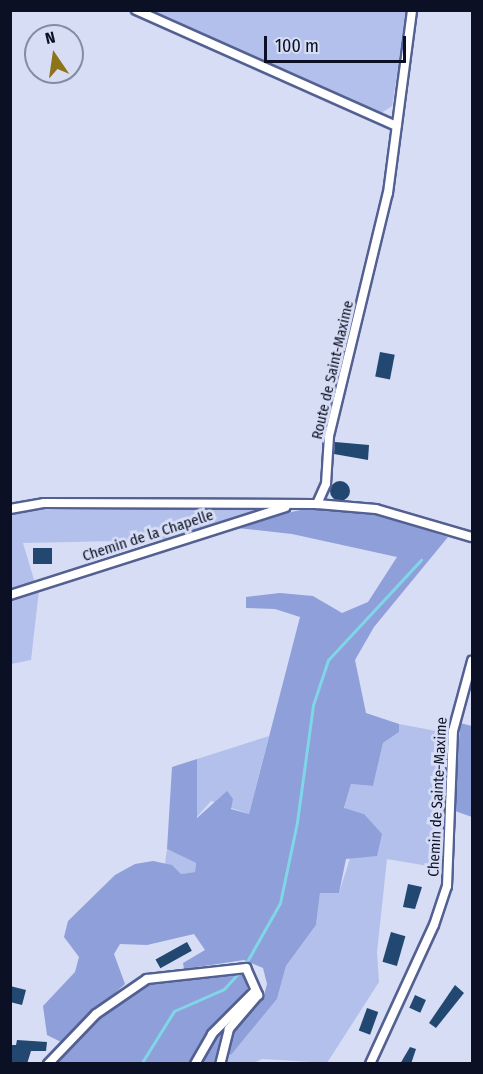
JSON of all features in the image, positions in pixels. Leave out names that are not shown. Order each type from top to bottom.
[{"type":"street","points":[[136,10],[396,126]]},
{"type":"street","name":"Route de Saint-Maxime","points":[[317,504],[326,484],[329,436],[388,193],[412,10]]},
{"type":"street","points":[[10,509],[44,503],[317,504],[376,509],[472,537]]},
{"type":"street","name":"Chemin de la Chapelle","points":[[10,595],[294,505]]},
{"type":"street","name":"Chemin de Sainte-Maxime","points":[[369,1064],[444,895],[453,730],[472,661]]},
{"type":"street","points":[[48,1064],[96,1014],[133,987],[170,973],[197,975],[242,968],[255,991],[255,1003],[229,1029],[220,1064]]},
{"type":"street","points":[[195,1064],[212,1034],[255,991]]},
{"type":"shaded area","points":[[147,11],[407,11],[392,106],[380,114]]},
{"type":"shaded area","points":[[46,506],[276,507],[165,540],[23,543],[35,583],[11,592],[10,512]]},
{"type":"shaded area","points":[[310,508],[372,513],[448,537],[374,627],[355,660],[366,713],[399,724],[399,732],[383,743],[373,786],[351,784],[344,808],[364,814],[382,834],[377,856],[346,859],[339,893],[320,893],[316,925],[286,966],[277,999],[231,1055],[226,1053],[230,1035],[263,999],[267,984],[263,968],[244,960],[184,969],[183,963],[205,950],[194,934],[147,945],[120,944],[114,954],[125,984],[61,1042],[47,1035],[43,1006],[75,972],[79,957],[64,937],[68,921],[115,875],[135,864],[153,861],[172,865],[181,874],[195,872],[196,863],[167,849],[172,767],[197,759],[197,818],[227,791],[233,799],[231,809],[249,814],[300,617],[275,609],[246,608],[246,597],[280,593],[313,596],[342,613],[368,602],[397,557],[292,534],[237,528],[240,523]]},
{"type":"shaded area","points":[[39,590],[31,660],[11,664],[10,597]]},
{"type":"shaded area","points":[[460,723],[472,726],[472,817],[455,811]]},
{"type":"shaded area","points":[[399,724],[447,733],[446,869],[387,859],[377,952],[379,982],[327,1063],[262,1059],[254,1063],[223,1064],[226,1053],[231,1055],[277,999],[286,966],[316,925],[320,893],[339,893],[364,814],[344,809],[351,784],[373,786],[383,743],[399,732]]},
{"type":"shaded area","points":[[269,736],[249,814],[211,801],[196,818],[197,759]]},
{"type":"shaded area","points":[[167,849],[196,863],[195,872],[181,874],[165,863]]},
{"type":"shaded area","points":[[236,971],[248,979],[247,994],[199,1044],[189,1063],[54,1064],[101,1014],[143,984]]},
{"type":"shaded area","points":[[222,1029],[216,1063],[200,1064],[213,1040]]},
{"type":"building","points":[[380,352],[395,355],[390,379],[375,377]]},
{"type":"building","points":[[335,442],[369,445],[368,460],[334,454]]},
{"type":"building","points":[[340,481],[347,484],[350,491],[347,498],[340,501],[333,498],[330,491],[333,484]]},
{"type":"building","points":[[33,548],[52,548],[52,564],[33,564]]},
{"type":"building","points":[[408,884],[422,887],[415,909],[403,907]]},
{"type":"building","points":[[391,932],[405,936],[397,966],[382,962]]},
{"type":"building","points":[[187,942],[192,951],[160,968],[156,959]]},
{"type":"building","points":[[455,985],[464,993],[436,1028],[429,1023]]},
{"type":"building","points":[[10,986],[26,990],[22,1005],[10,1002]]},
{"type":"building","points":[[415,995],[426,1000],[420,1013],[409,1008]]},
{"type":"building","points":[[367,1008],[378,1012],[370,1035],[359,1031]]},
{"type":"building","points":[[17,1040],[47,1042],[46,1051],[31,1051],[27,1064],[10,1064],[10,1045],[16,1045]]},
{"type":"building","points":[[410,1047],[416,1049],[411,1064],[400,1064]]},
{"type":"waterway","points":[[245,965],[280,903],[297,822],[313,705],[328,660],[421,560]]},
{"type":"waterway","points":[[141,1064],[174,1011],[224,989],[241,970]]}]
